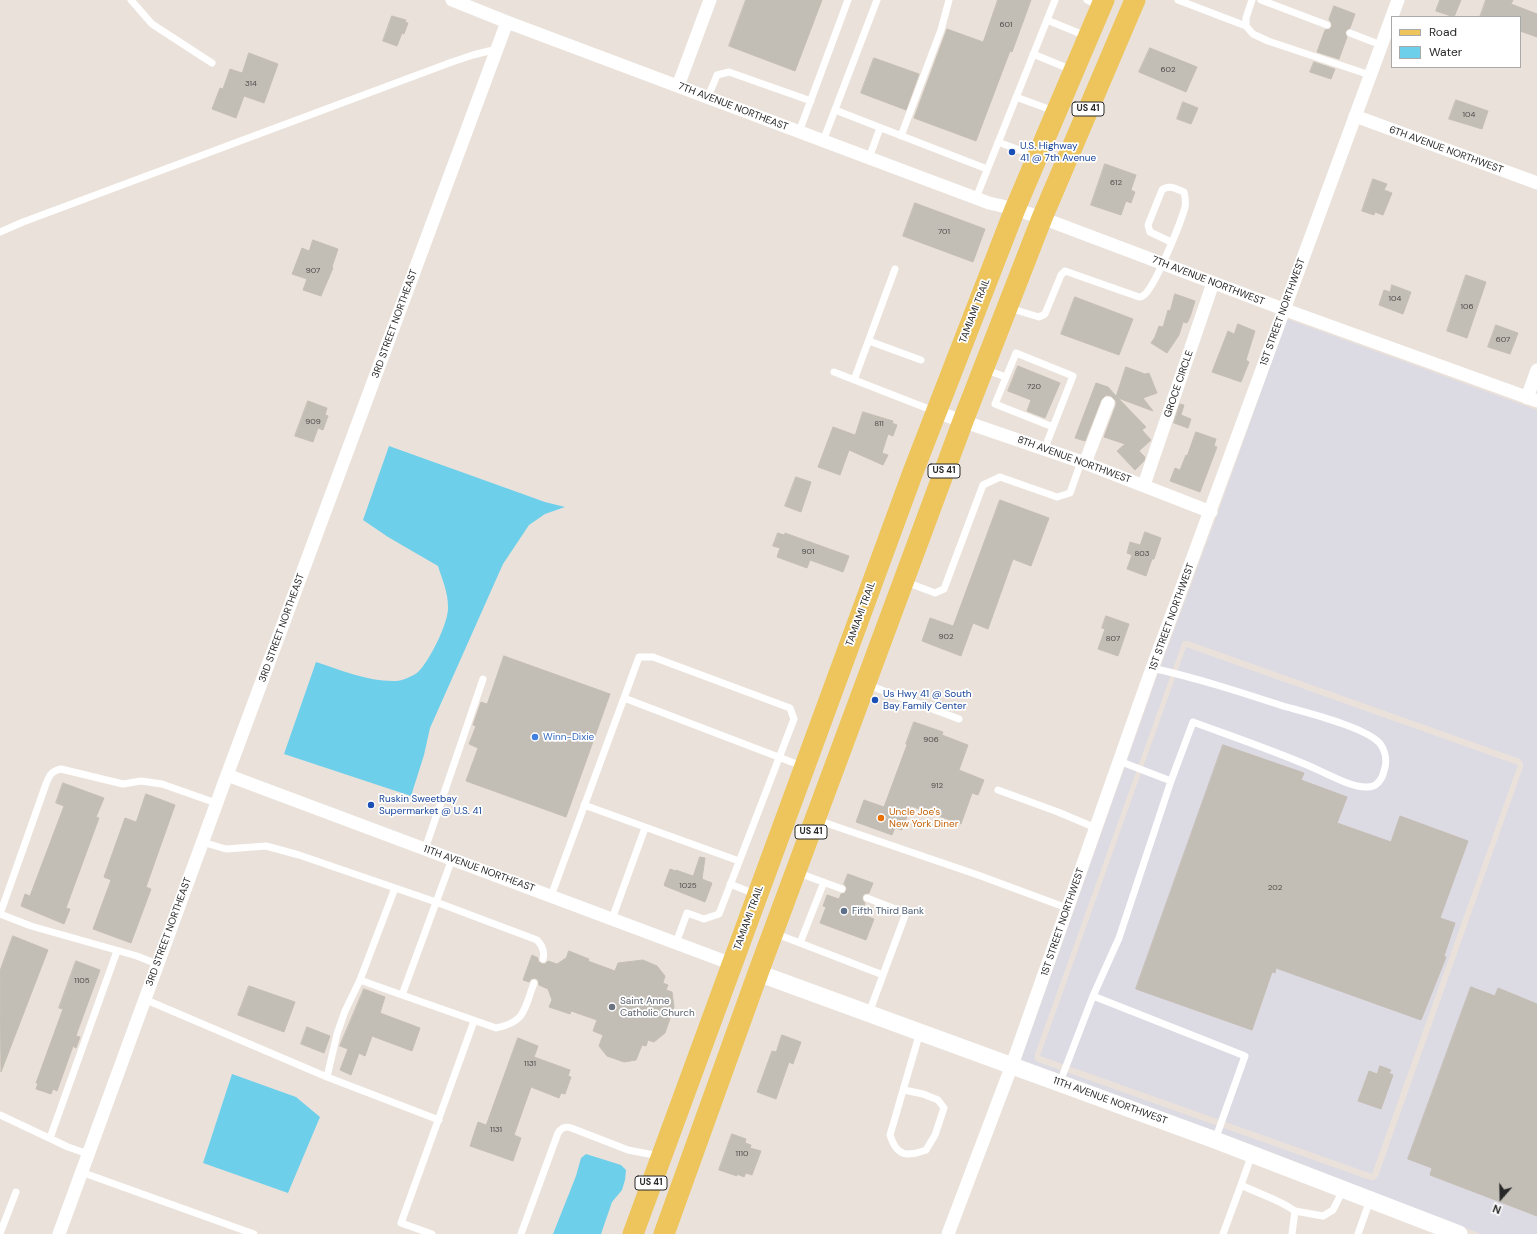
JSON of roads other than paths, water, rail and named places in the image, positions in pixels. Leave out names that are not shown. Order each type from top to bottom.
[{"type":"main road","name":"TAMIAMI TRAIL","points":[[632,1234],[936,412],[1015,209],[1088,36],[1097,2]]},
{"type":"main road","name":"US 41","points":[[664,1234],[758,973],[963,421],[1042,218],[1133,3]]},
{"type":"main road","points":[[744,931],[751,946],[748,956],[749,961],[758,973]]},
{"type":"main road","points":[[732,964],[736,969],[739,986],[728,1021],[733,1042]]},
{"type":"street","name":"7TH AVENUE NORTHEAST","points":[[452,0],[989,203],[1015,209]]},
{"type":"street","points":[[678,86],[710,0]]},
{"type":"street","name":"1ST STREET NORTHWEST","points":[[948,1234],[1012,1065],[1152,668],[1211,512],[1283,309],[1381,45],[1394,1]]},
{"type":"street","name":"3RD STREET NORTHEAST","points":[[59,1234],[216,804],[507,22]]},
{"type":"street","name":"6TH AVENUE NORTHWEST","points":[[1355,116],[1537,183]]},
{"type":"street","name":"7TH AVENUE NORTHWEST","points":[[1015,209],[1283,309],[1532,399]]},
{"type":"street","name":"GROCE CIRCLE","points":[[1144,485],[1213,283]]},
{"type":"street","points":[[1532,399],[1537,370]]},
{"type":"street","points":[[1083,463],[1108,403]]},
{"type":"street","name":"8TH AVENUE NORTHWEST","points":[[936,412],[1144,485],[1211,512]]},
{"type":"street","name":"11TH AVENUE NORTHEAST","points":[[227,775],[732,964]]},
{"type":"street","name":"11TH AVENUE NORTHWEST","points":[[758,973],[1060,1082],[1460,1234]]},
{"type":"lane","points":[[131,0],[152,24],[212,63]]},
{"type":"lane","points":[[799,132],[848,0]]},
{"type":"lane","points":[[823,140],[877,0]]},
{"type":"lane","points":[[902,136],[941,30],[949,0]]},
{"type":"lane","points":[[976,198],[1056,0]]},
{"type":"lane","points":[[1178,0],[1246,26],[1254,34],[1268,41],[1370,75]]},
{"type":"lane","points":[[1246,26],[1246,18],[1252,0]]},
{"type":"lane","points":[[1261,0],[1327,25]]},
{"type":"lane","points":[[1047,20],[1088,36]]},
{"type":"lane","points":[[1350,33],[1381,45]]},
{"type":"lane","points":[[0,232],[356,97],[473,55],[497,49]]},
{"type":"lane","points":[[1033,54],[1074,71]]},
{"type":"lane","points":[[708,97],[717,75],[730,72],[811,101]]},
{"type":"lane","points":[[1016,97],[1056,112]]},
{"type":"lane","points":[[835,110],[987,169]]},
{"type":"lane","points":[[869,158],[880,128]]},
{"type":"lane","points":[[998,142],[1037,157]]},
{"type":"lane","points":[[1007,308],[1038,317],[1045,314],[1060,275],[1065,271],[1139,297],[1144,295],[1150,289],[1162,264],[1171,242],[1185,206],[1184,192],[1171,187],[1166,187],[1162,190],[1148,225],[1150,232],[1171,242]]},
{"type":"lane","points":[[854,380],[895,269]]},
{"type":"lane","points":[[868,341],[921,360]]},
{"type":"lane","points":[[1044,450],[1073,376],[1016,353],[995,404],[1052,427]]},
{"type":"lane","points":[[983,369],[1006,378]]},
{"type":"lane","points":[[834,372],[936,412]]},
{"type":"lane","points":[[904,581],[935,593],[944,589],[983,485],[1000,477],[1057,497],[1070,493],[1083,463]]},
{"type":"lane","points":[[551,896],[639,658],[653,657],[790,708],[794,719],[719,914],[704,919],[687,913],[676,943]]},
{"type":"lane","points":[[1060,1082],[1093,996],[1119,938],[1171,781],[1193,722],[1306,764],[1357,786],[1367,788],[1376,785],[1381,780],[1385,770],[1386,760],[1381,745],[1376,740],[1358,731],[1207,682],[1152,668]]},
{"type":"lane","points":[[425,849],[483,679]]},
{"type":"lane","points":[[866,684],[959,719]]},
{"type":"lane","points":[[624,698],[804,766]]},
{"type":"lane","points":[[1119,761],[1171,781]]},
{"type":"lane","points":[[157,964],[137,956],[31,926],[0,914],[46,784],[54,770],[61,769],[123,784],[141,781],[162,784],[216,804]]},
{"type":"lane","points":[[998,790],[1096,828]]},
{"type":"lane","points":[[584,805],[739,861]]},
{"type":"lane","points":[[815,820],[978,875],[1067,908]]},
{"type":"lane","points":[[612,919],[645,828]]},
{"type":"lane","points":[[202,842],[226,849],[266,846],[299,855],[436,902],[537,940],[542,945],[544,956],[543,959]]},
{"type":"lane","points":[[402,995],[452,859]]},
{"type":"lane","points":[[796,872],[842,889]]},
{"type":"lane","points":[[800,943],[824,882]]},
{"type":"lane","points":[[730,884],[757,894]]},
{"type":"lane","points":[[327,1077],[337,1034],[345,1011],[360,980],[395,888]]},
{"type":"lane","points":[[867,898],[906,913],[869,1013]]},
{"type":"lane","points":[[774,933],[883,974]]},
{"type":"lane","points":[[50,1138],[117,951]]},
{"type":"lane","points":[[360,980],[496,1028],[509,1025],[517,1021],[523,1012],[534,983]]},
{"type":"lane","points":[[1093,996],[1245,1056],[1215,1140]]},
{"type":"lane","points":[[144,999],[327,1077],[439,1120]]},
{"type":"lane","points":[[432,1234],[401,1223],[474,1021]]},
{"type":"lane","points":[[904,1090],[923,1094],[938,1100],[944,1108],[935,1135],[926,1150],[912,1155],[900,1153],[893,1144],[890,1135],[920,1032]]},
{"type":"lane","points":[[0,1115],[68,1147],[88,1154]]},
{"type":"lane","points":[[521,1234],[558,1133],[563,1128],[574,1128],[628,1150],[661,1157]]},
{"type":"lane","points":[[1223,1234],[1252,1154]]},
{"type":"lane","points":[[81,1172],[254,1234]]},
{"type":"lane","points":[[1241,1185],[1258,1194],[1285,1203],[1296,1211],[1323,1216],[1332,1210],[1344,1189]]},
{"type":"lane","points":[[8,1234],[0,1231],[16,1192]]},
{"type":"lane","points":[[1358,1234],[1370,1200]]},
{"type":"lane","points":[[1292,1234],[1296,1211]]},
{"type":"water","points":[[389,446],[545,502],[565,507],[545,514],[529,525],[503,564],[430,728],[424,755],[411,796],[284,754],[316,662],[365,678],[396,681],[416,674],[433,651],[442,632],[447,614],[448,601],[438,566],[388,537],[363,520]]},
{"type":"water","points":[[232,1074],[296,1097],[320,1117],[288,1193],[203,1163]]},
{"type":"water","points":[[586,1154],[621,1165],[626,1170],[622,1190],[612,1202],[601,1234],[553,1234],[576,1176],[581,1158]]},
{"type":"place","name":"U.S. Highway 41 @ 7th Avenue","points":[[1012,152]]},
{"type":"place","name":"Us Hwy 41 @ South Bay Family Center","points":[[875,700]]},
{"type":"place","name":"Winn-Dixie","points":[[535,737]]},
{"type":"place","name":"Ruskin Sweetbay Supermarket @ U.S. 41","points":[[371,805]]},
{"type":"place","name":"Uncle Joe's New York Diner","points":[[881,818]]},
{"type":"place","name":"Fifth Third Bank","points":[[844,911]]},
{"type":"place","name":"Saint Anne Catholic Church","points":[[612,1007]]}]
